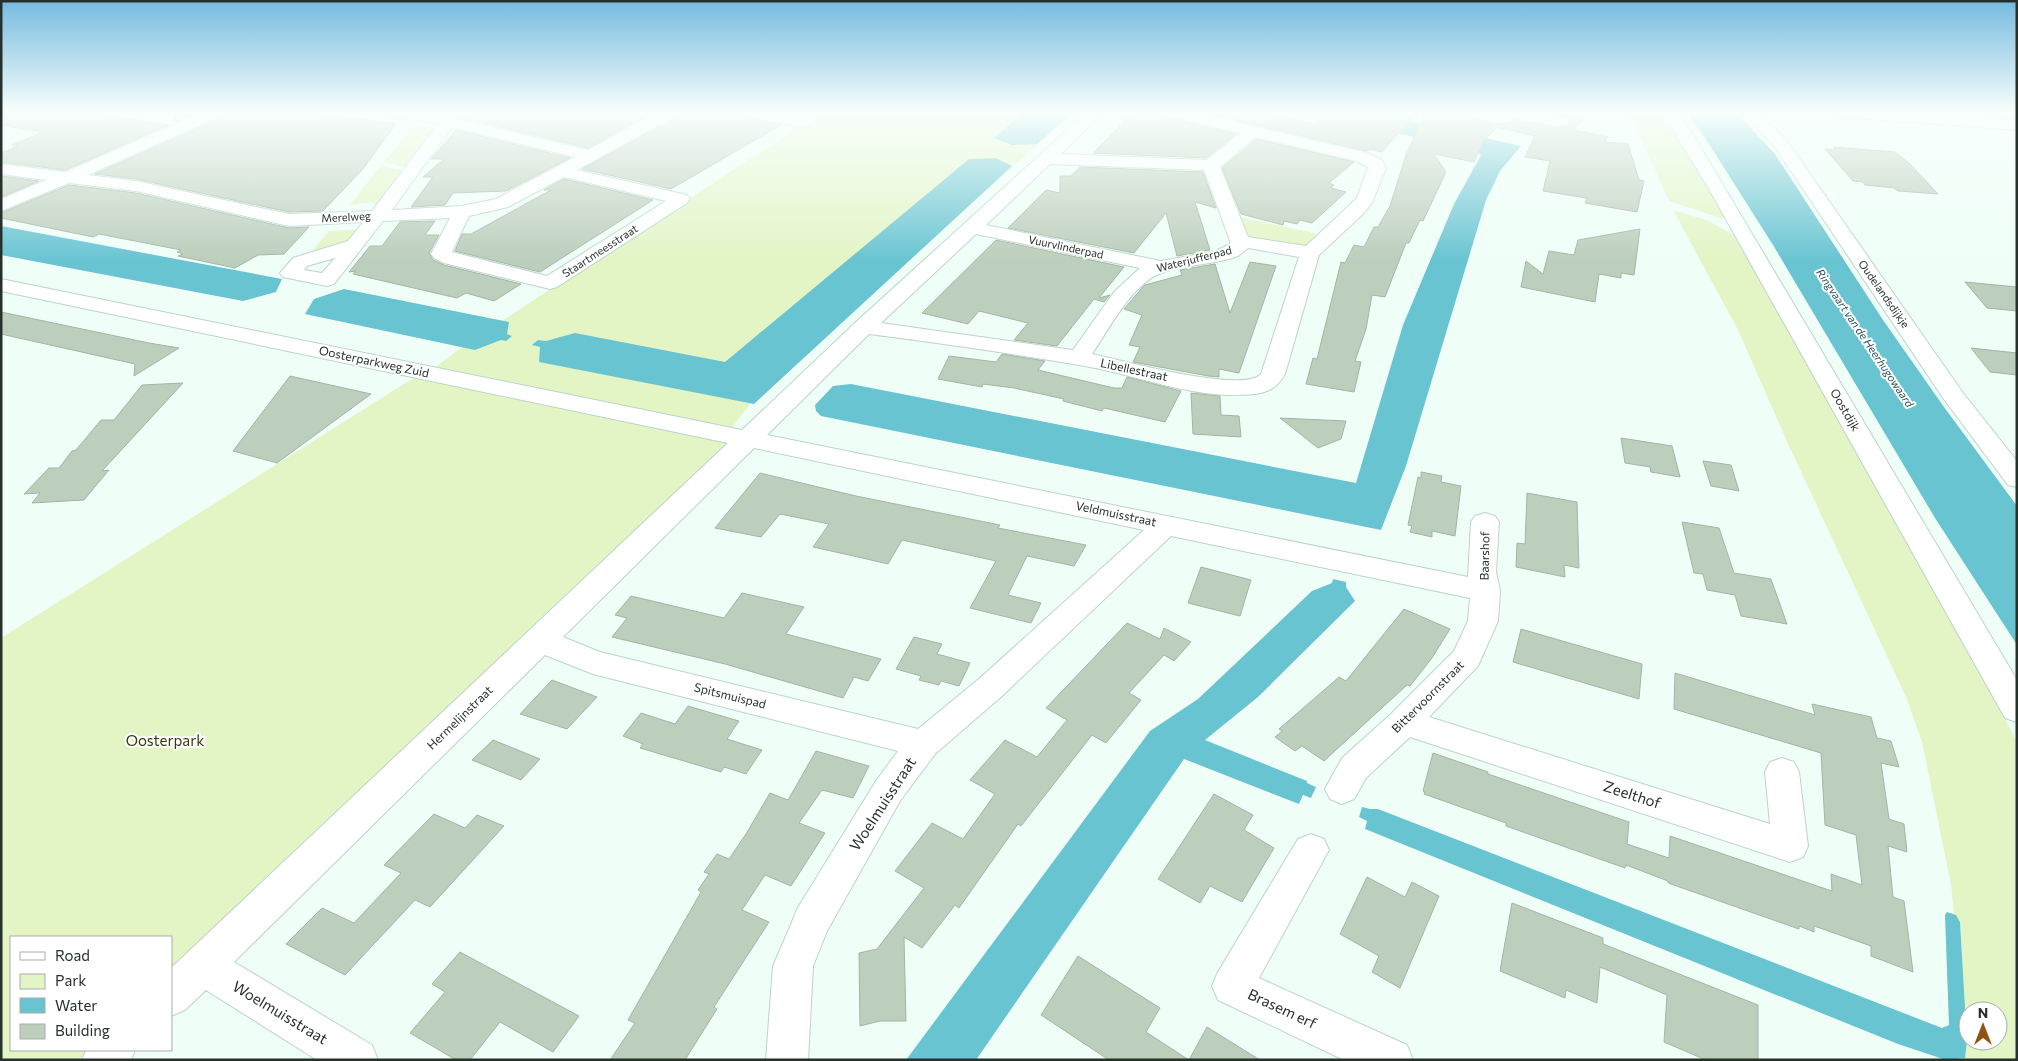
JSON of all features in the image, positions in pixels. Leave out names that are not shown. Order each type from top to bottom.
[{"type":"street","points":[[1,206],[104,162]]},
{"type":"street","points":[[356,245],[418,162]]},
{"type":"street","name":"Merelweg","points":[[1,170],[136,186],[289,220],[462,212],[502,203],[578,162]]},
{"type":"street","points":[[748,439],[1043,162]]},
{"type":"street","points":[[1115,162],[1211,165],[1215,162]]},
{"type":"street","points":[[1240,241],[1310,253],[1358,210],[1366,199],[1376,174],[1376,164],[1371,162]]},
{"type":"street","name":"Oostdijk","points":[[1701,162],[2017,709]]},
{"type":"street","name":"Oudelandsdijkje","points":[[1794,162],[1955,398],[2017,479]]},
{"type":"street","name":"Waterjufferpad","points":[[1078,358],[1129,287],[1144,274],[1159,266],[1232,251],[1239,247],[1240,241],[1211,171],[1211,165]]},
{"type":"street","name":"Staartmeesstraat","points":[[462,212],[441,254],[550,283],[681,199],[561,171]]},
{"type":"street","name":"Vuurvlinderpad","points":[[973,228],[1159,266]]},
{"type":"street","name":"Libellestraat","points":[[864,328],[1008,345],[1158,376],[1215,386],[1249,388],[1265,384],[1273,374],[1310,253]]},
{"type":"street","name":"Oosterparkweg Zuid","points":[[1,284],[748,439]]},
{"type":"street","name":"Veldmuisstraat","points":[[748,439],[1485,591]]},
{"type":"street","name":"Hermelijnstraat","points":[[172,995],[748,439]]},
{"type":"street","name":"Baarshof","points":[[1485,522],[1482,572],[1485,591]]},
{"type":"street","name":"Woelmuisstraat","points":[[787,1060],[793,966],[811,922],[888,791],[923,744],[991,687],[1166,524]]},
{"type":"street","name":"Bittervoornstraat","points":[[1342,789],[1354,768],[1404,722],[1467,658],[1483,621],[1485,591]]},
{"type":"street","name":"Spitsmuispad","points":[[540,640],[593,662],[923,744]]},
{"type":"street","name":"Zeelthof","points":[[1404,722],[1790,846],[1782,772]]},
{"type":"street","name":"Brasem erf","points":[[1311,850],[1232,986],[1392,1060]]},
{"type":"street","name":"Woelmuisstraat","points":[[204,966],[357,1060]]},
{"type":"street","points":[[103,1060],[113,1051]]},
{"type":"green space","points":[[384,162],[408,162],[404,167]]},
{"type":"green space","name":"Oosterpark","points":[[746,162],[1019,162],[754,399],[721,442],[725,443],[726,453],[172,972],[172,936],[10,936],[10,1051],[88,1051],[79,1060],[1,1060],[1,638],[415,377],[421,378],[461,348]]},
{"type":"green space","points":[[1651,162],[1692,162],[1727,220],[1669,201]]},
{"type":"green space","points":[[381,165],[402,170],[399,174],[404,176],[384,204],[374,204],[373,202],[350,205]]},
{"type":"green space","points":[[1673,210],[1709,221],[1737,237],[1980,668],[2017,743],[2017,1060],[1963,1060],[1965,1051],[2008,1051],[2008,1001],[1965,1001],[1960,922],[1954,914],[1951,885],[1922,742],[1906,697],[1784,435],[1738,330]]},
{"type":"green space","points":[[1240,217],[1314,233],[1317,236],[1305,246],[1248,238]]},
{"type":"green space","points":[[366,229],[356,242],[306,258],[329,231]]},
{"type":"water","points":[[966,162],[1003,162],[1012,166],[754,404],[539,362],[540,347],[532,345],[538,340],[546,341],[575,333],[725,362]]},
{"type":"water","points":[[1477,162],[1508,162],[1500,171],[1486,200],[1406,466],[1381,530],[821,416],[816,411],[815,405],[833,386],[851,384],[1356,483],[1403,325],[1454,204]]},
{"type":"water","name":"Ringvaart van de Heerhugowaard","points":[[1720,162],[1780,162],[1883,320],[2017,506],[2017,645],[1935,518],[1773,245]]},
{"type":"water","points":[[1,226],[282,279],[276,292],[243,301],[1,255]]},
{"type":"water","points":[[344,289],[509,322],[507,334],[512,336],[506,341],[501,340],[475,350],[305,314],[314,299]]},
{"type":"water","points":[[1333,579],[1346,582],[1346,587],[1355,601],[1258,697],[1205,740],[1307,781],[1307,783],[1316,787],[1311,798],[1303,795],[1299,804],[1184,759],[976,1060],[906,1060],[1150,731],[1198,699],[1312,591],[1332,583]]},
{"type":"water","points":[[1362,807],[1378,809],[1942,1028],[1949,1025],[1945,915],[1947,912],[1956,915],[1960,922],[1965,1001],[1958,1001],[1958,1051],[1966,1051],[1965,1058],[1946,1060],[1898,1044],[1365,829],[1367,821],[1359,817]]},
{"type":"building","points":[[1,162],[84,162],[65,170]]},
{"type":"building","points":[[123,162],[368,162],[323,211],[289,212],[136,179],[95,174]]},
{"type":"building","points":[[441,162],[563,162],[506,191],[453,193],[445,205],[411,207],[433,177],[423,177]]},
{"type":"building","points":[[596,162],[718,162],[671,189],[582,169]]},
{"type":"building","points":[[1230,162],[1354,162],[1329,183],[1334,185],[1331,188],[1346,192],[1312,223],[1300,220],[1297,224],[1284,221],[1283,225],[1241,214],[1222,168]]},
{"type":"building","points":[[1404,162],[1439,162],[1446,172],[1423,221],[1420,220],[1409,243],[1406,243],[1385,297],[1372,295],[1366,329],[1355,361],[1361,362],[1354,392],[1306,384],[1313,358],[1317,359],[1341,262],[1345,263],[1354,245],[1364,247],[1374,227],[1378,227],[1390,206]]},
{"type":"building","points":[[1550,162],[1633,162],[1639,180],[1644,181],[1637,212],[1585,203],[1587,198],[1543,191]]},
{"type":"building","points":[[1836,162],[1907,162],[1938,194],[1898,191],[1894,188],[1865,185],[1863,182],[1853,181]]},
{"type":"building","points":[[1080,167],[1203,172],[1216,208],[1195,202],[1210,250],[1177,256],[1166,213],[1134,253],[1008,228],[1046,190],[1060,193],[1060,176],[1071,176]]},
{"type":"building","points":[[1,176],[39,181],[1,197]]},
{"type":"building","points":[[564,179],[653,200],[540,272],[455,251],[462,234],[471,234],[551,190],[544,190]]},
{"type":"building","points":[[69,185],[136,193],[289,228],[309,227],[284,254],[258,255],[235,268],[178,256],[183,254],[177,252],[181,250],[99,234],[93,237],[1,218],[1,213]]},
{"type":"building","points":[[435,221],[425,235],[439,235],[429,253],[433,260],[444,265],[521,284],[494,301],[466,293],[457,298],[353,274],[356,271],[349,272],[370,246],[382,246],[400,222]]},
{"type":"building","points":[[1640,229],[1634,275],[1621,273],[1621,278],[1599,274],[1595,302],[1521,287],[1526,261],[1543,274],[1549,251],[1574,255],[1578,240]]},
{"type":"building","points":[[996,240],[1124,267],[1099,298],[1110,295],[1104,302],[1094,299],[1057,346],[1014,340],[1028,323],[979,311],[968,324],[922,313]]},
{"type":"building","points":[[1250,262],[1276,266],[1239,373],[1219,369],[1219,377],[1208,376],[1133,362],[1140,347],[1129,345],[1142,315],[1124,309],[1145,285],[1182,275],[1180,270],[1215,264],[1230,313]]},
{"type":"building","points":[[1965,282],[2017,287],[2017,311],[1987,308]]},
{"type":"building","points":[[1,312],[179,348],[134,376],[135,364],[1,334]]},
{"type":"building","points":[[1971,348],[2017,353],[2017,375],[1990,372]]},
{"type":"building","points":[[1002,354],[1045,361],[1038,370],[1114,388],[1122,388],[1127,377],[1181,391],[1165,422],[1104,408],[1102,411],[1063,401],[1064,399],[1014,388],[983,384],[982,387],[938,379],[949,356],[996,362]]},
{"type":"building","points":[[290,376],[371,394],[277,463],[233,451]]},
{"type":"building","points":[[183,383],[102,471],[109,470],[84,500],[32,503],[40,493],[24,494],[49,468],[59,468],[101,420],[114,420],[142,385]]},
{"type":"building","points":[[1191,393],[1220,396],[1221,415],[1239,416],[1241,437],[1193,434]]},
{"type":"building","points":[[1280,418],[1346,421],[1341,439],[1318,448]]},
{"type":"building","points":[[1621,438],[1672,446],[1680,477],[1651,472],[1650,467],[1625,463]]},
{"type":"building","points":[[1703,461],[1731,465],[1739,491],[1711,486]]},
{"type":"building","points":[[1421,472],[1442,476],[1441,482],[1461,486],[1455,536],[1432,531],[1432,537],[1410,532],[1412,526],[1408,525],[1418,477],[1421,478]]},
{"type":"building","points":[[760,473],[856,496],[1000,525],[998,528],[1086,545],[1074,566],[1027,556],[1008,595],[1041,603],[1031,623],[970,608],[996,561],[902,540],[888,564],[813,547],[829,524],[780,514],[761,537],[715,528]]},
{"type":"building","points":[[1527,493],[1577,502],[1579,568],[1564,565],[1565,577],[1516,567],[1517,543],[1525,544]]},
{"type":"building","points":[[1682,522],[1719,528],[1734,573],[1771,579],[1787,624],[1741,616],[1735,595],[1707,590],[1703,574],[1694,573]]},
{"type":"building","points":[[1201,567],[1251,580],[1240,616],[1188,603]]},
{"type":"building","points":[[742,593],[804,607],[786,634],[881,659],[868,681],[854,677],[843,698],[725,664],[612,637],[627,618],[615,615],[631,596],[724,618]]},
{"type":"building","points":[[1404,609],[1450,629],[1432,658],[1410,686],[1407,685],[1324,761],[1302,746],[1295,751],[1275,737],[1282,731],[1279,729],[1339,677],[1346,681]]},
{"type":"building","points":[[1127,623],[1160,639],[1164,628],[1191,642],[1174,661],[1164,655],[1129,693],[1141,700],[1106,743],[1092,735],[1021,826],[1018,824],[959,908],[955,905],[922,948],[904,937],[906,1021],[880,1021],[860,1026],[859,953],[877,949],[924,888],[895,871],[932,823],[963,839],[995,794],[970,780],[1005,740],[1037,757],[1067,720],[1046,708]]},
{"type":"building","points":[[1521,629],[1642,664],[1639,699],[1513,662]]},
{"type":"building","points":[[914,637],[942,644],[937,654],[970,663],[959,686],[941,681],[939,685],[919,680],[921,676],[896,669]]},
{"type":"building","points":[[1675,673],[1815,715],[1812,704],[1871,717],[1877,738],[1891,741],[1899,767],[1881,763],[1889,819],[1904,824],[1907,852],[1888,846],[1893,897],[1904,901],[1913,972],[1871,956],[1871,946],[1814,926],[1814,932],[1799,926],[1799,929],[1668,883],[1668,881],[1626,865],[1625,868],[1506,826],[1506,823],[1424,794],[1425,792],[1423,791],[1433,753],[1488,772],[1488,774],[1629,822],[1627,844],[1669,858],[1670,836],[1832,891],[1831,874],[1862,885],[1856,835],[1825,825],[1821,753],[1674,709]]},
{"type":"building","points":[[552,680],[597,697],[567,729],[520,714]]},
{"type":"building","points":[[688,706],[739,721],[727,739],[762,750],[746,774],[724,767],[721,772],[640,748],[643,744],[623,736],[641,713],[675,724]]},
{"type":"building","points":[[493,740],[540,759],[521,780],[472,760]]},
{"type":"building","points":[[816,751],[869,766],[853,798],[822,790],[799,823],[825,833],[791,886],[765,875],[742,910],[769,922],[714,1007],[717,1009],[685,1060],[610,1060],[635,1023],[628,1020],[701,892],[698,890],[709,874],[704,872],[717,854],[729,859],[770,793],[788,800]]},
{"type":"building","points":[[1214,794],[1253,815],[1244,830],[1274,848],[1242,902],[1210,886],[1200,903],[1158,879]]},
{"type":"building","points":[[434,814],[465,828],[477,815],[504,826],[430,907],[415,900],[345,975],[286,944],[322,908],[354,923],[401,873],[384,865]]},
{"type":"building","points":[[1367,877],[1405,897],[1412,882],[1439,896],[1400,988],[1372,972],[1379,956],[1340,934]]},
{"type":"building","points":[[1512,903],[1603,938],[1603,944],[1758,1005],[1758,1060],[1706,1060],[1664,1042],[1667,995],[1600,967],[1597,1003],[1566,990],[1565,998],[1500,971]]},
{"type":"building","points":[[460,952],[579,1016],[553,1052],[500,1022],[470,1060],[456,1060],[410,1033],[445,992],[432,984]]},
{"type":"building","points":[[1078,956],[1160,1008],[1146,1032],[1189,1060],[1109,1060],[1041,1015]]},
{"type":"building","points":[[1207,1027],[1260,1060],[1189,1060]]}]
